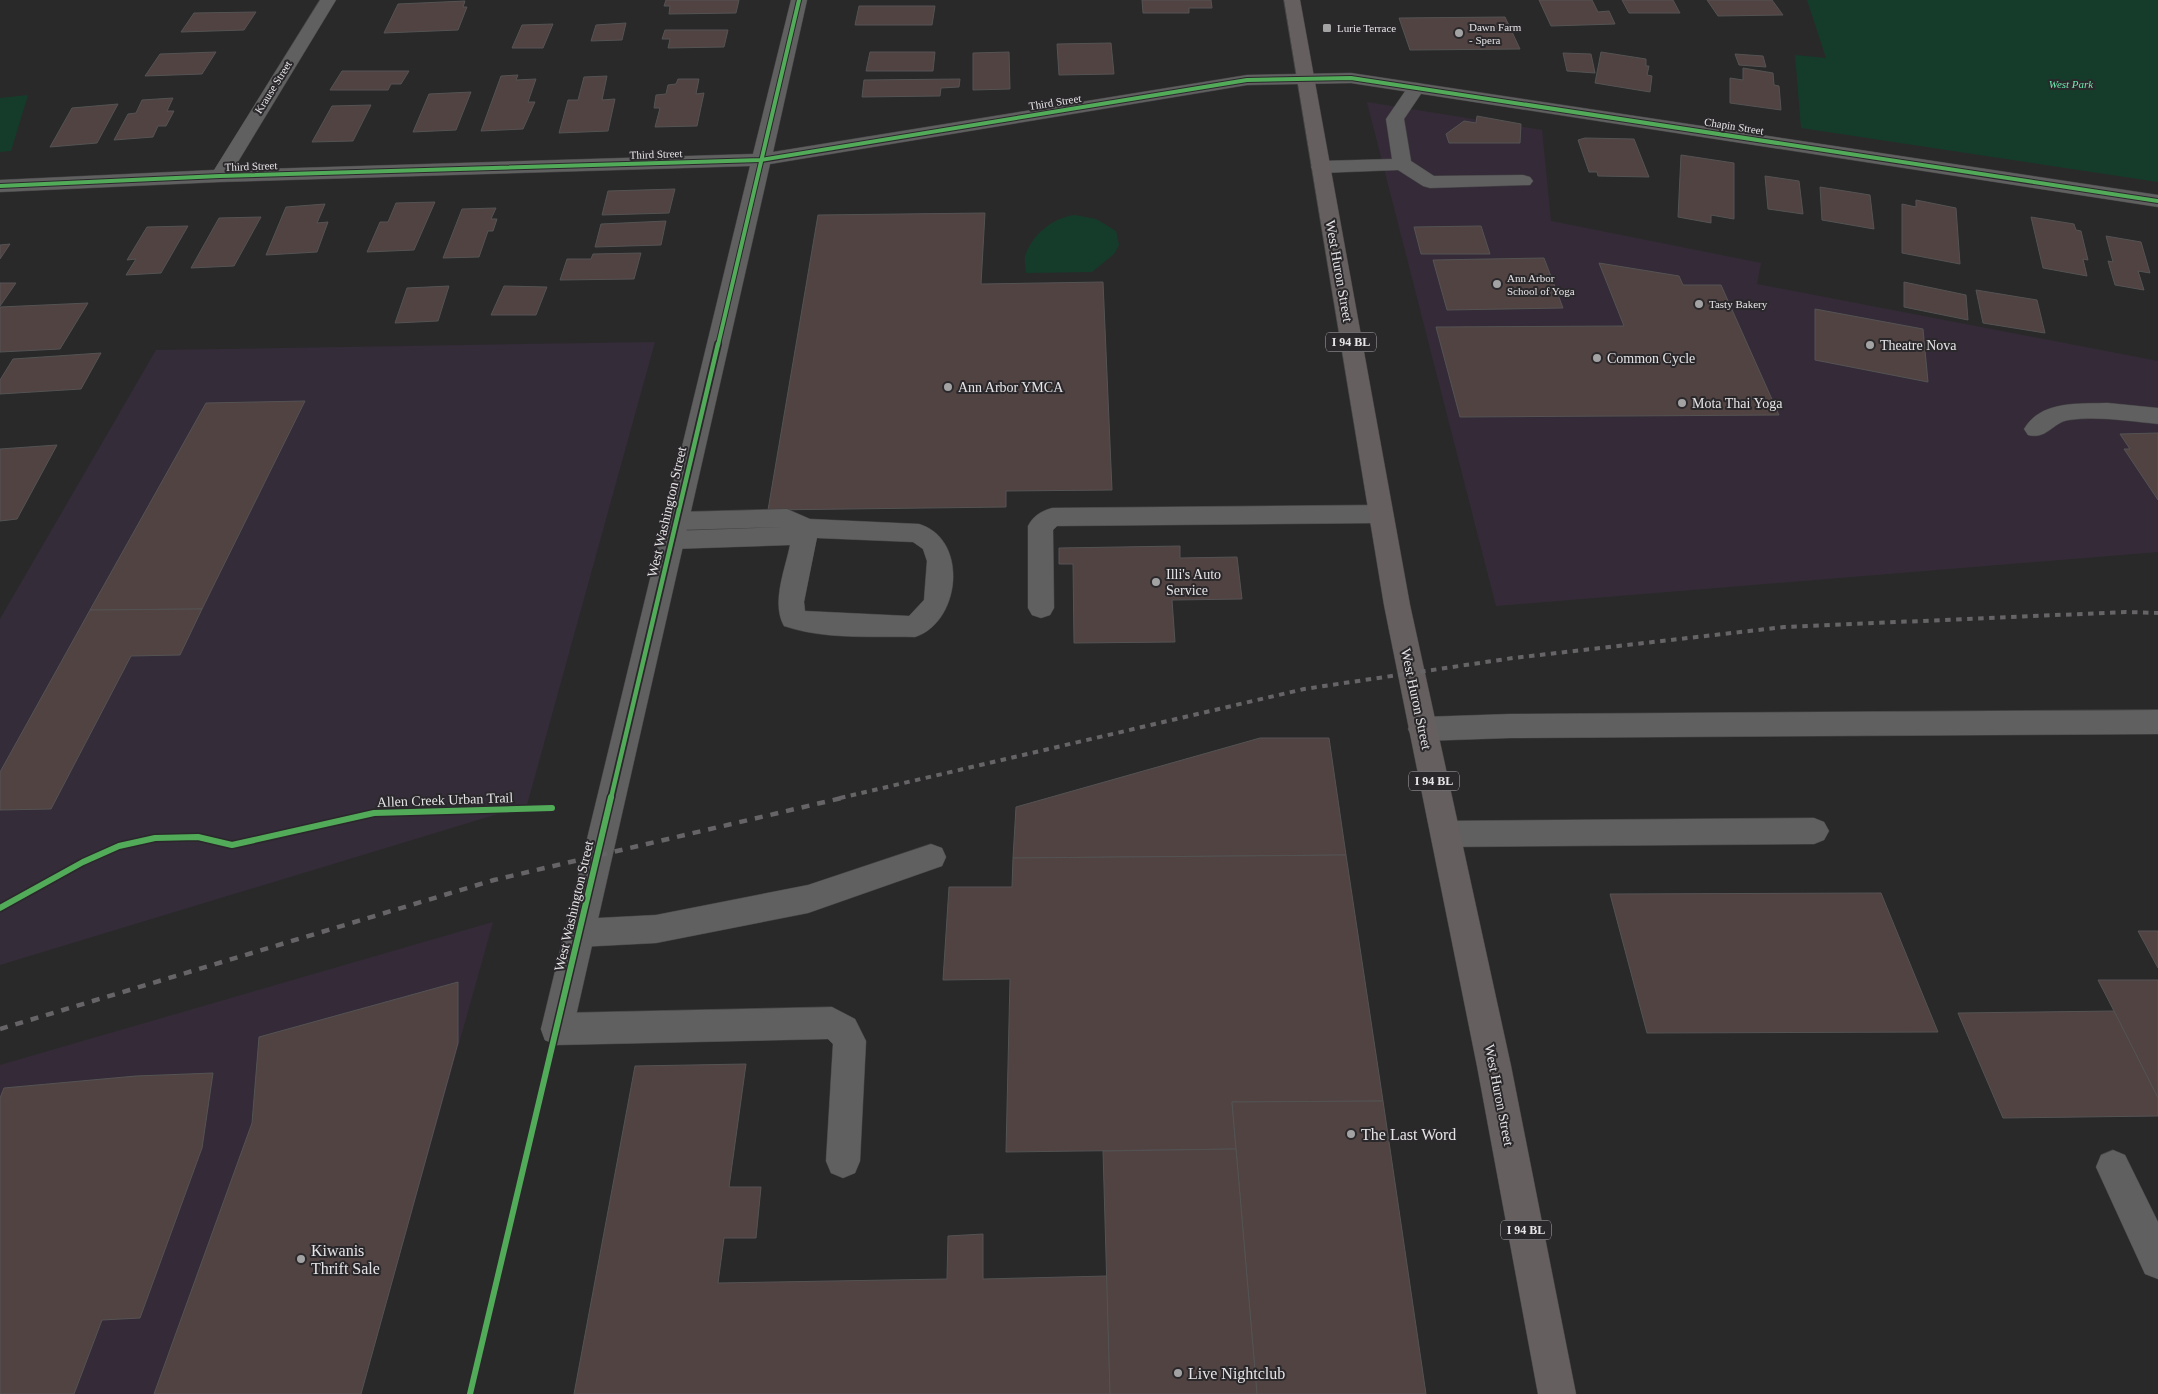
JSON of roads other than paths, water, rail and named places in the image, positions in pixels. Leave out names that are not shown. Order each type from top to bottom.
[{"type":"main road","name":"West Huron Street","points":[[1292,0],[1380,514],[1558,1394]]},
{"type":"street","name":"Krause Street","points":[[220,176],[250,124],[328,0]]},
{"type":"street","name":"West Washington Street","points":[[799,0],[557,1029],[832,1023],[843,1030],[850,1041],[843,1161]]},
{"type":"street","name":"Third Street","points":[[0,186],[220,176],[761,160],[1247,80],[1306,78]]},
{"type":"street","name":"Chapin Street","points":[[1306,78],[1351,78],[2158,201]]},
{"type":"street","points":[[1402,164],[1395,119],[1416,88]]},
{"type":"street","points":[[1321,167],[1402,164],[1430,182],[1523,181]]},
{"type":"street","points":[[2036,430],[2062,412],[2108,411],[2158,416]]},
{"type":"street","points":[[1041,608],[1040,526],[1052,517],[1380,514]]},
{"type":"street","points":[[674,531],[786,537],[806,528],[919,533],[933,544],[940,561],[937,604],[915,628],[816,624],[793,619],[791,602],[806,528]]},
{"type":"street","points":[[1422,729],[1510,726],[2158,722]]},
{"type":"street","points":[[1446,834],[1814,831]]},
{"type":"street","points":[[579,933],[656,929],[808,899],[930,857]]},
{"type":"street","points":[[2113,1167],[2158,1261]]},
{"type":"railway","points":[[840,798],[1304,689],[1513,658],[1784,627],[2126,612],[2158,613]]},
{"type":"railway","points":[[0,1029],[494,880],[846,797]]},
{"type":"place","name":"Lurie Terrace","points":[[1327,28]]},
{"type":"place","name":"Dawn Farm - Spera","points":[[1459,33]]},
{"type":"place","name":"Ann Arbor School of Yoga","points":[[1497,284]]},
{"type":"place","name":"Tasty Bakery","points":[[1699,304]]},
{"type":"place","name":"Theatre Nova","points":[[1870,345]]},
{"type":"place","name":"Common Cycle","points":[[1597,358]]},
{"type":"place","name":"Ann Arbor YMCA","points":[[948,387]]},
{"type":"place","name":"Mota Thai Yoga","points":[[1682,403]]},
{"type":"place","name":"Illi's Auto Service","points":[[1156,582]]},
{"type":"place","name":"The Last Word","points":[[1351,1134]]},
{"type":"place","name":"Kiwanis Thrift Sale","points":[[301,1259]]},
{"type":"place","name":"Live Nightclub","points":[[1178,1373]]},
{"type":"park label","name":"West Park","points":[[2071,84]]}]
